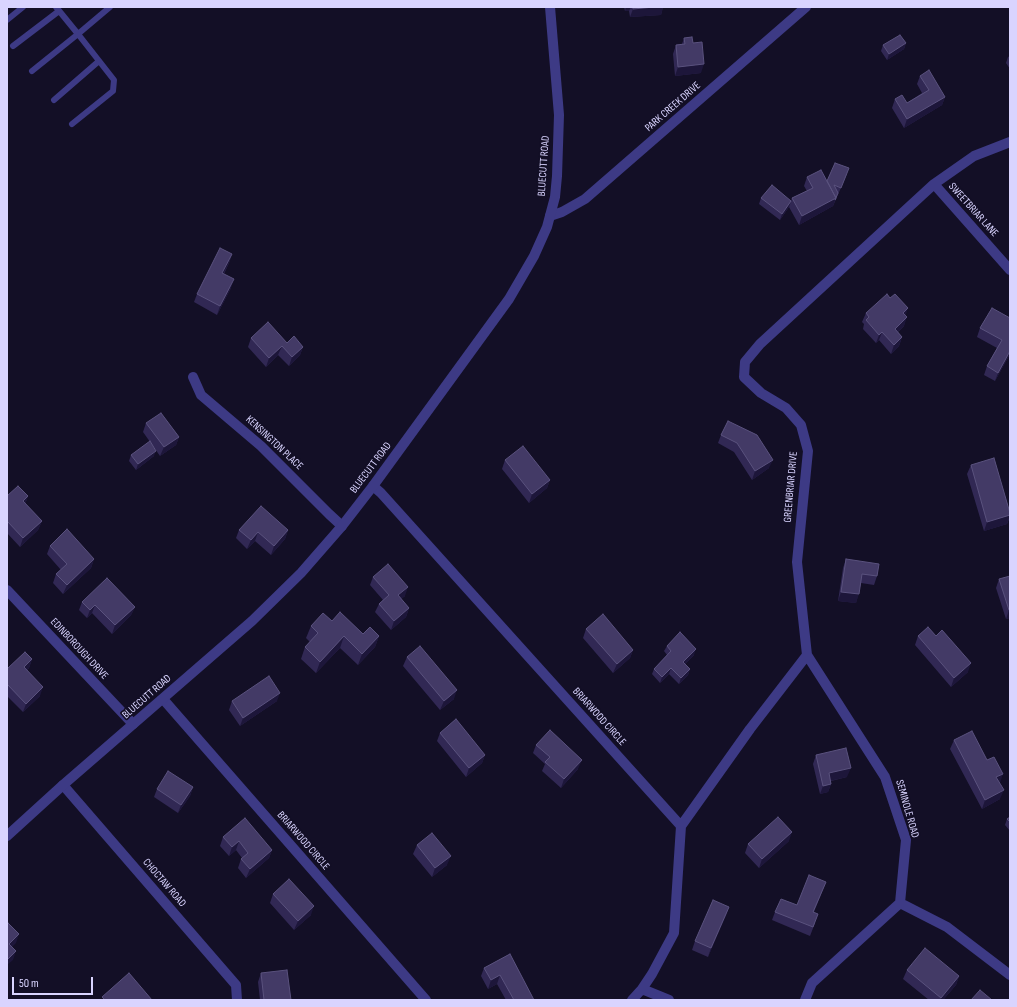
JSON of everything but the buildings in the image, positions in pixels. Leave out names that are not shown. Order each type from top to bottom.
[{"type":"street","name":"BLUECUTT ROAD","points":[[7,836],[63,785],[252,621],[301,573],[342,526],[373,486],[509,299],[534,256],[544,233],[555,197],[559,116],[550,7]]},
{"type":"street","name":"PARK CREEK DRIVE","points":[[550,216],[562,212],[585,199],[806,7]]},
{"type":"street","name":"GREENBRIAR DRIVE","points":[[807,655],[796,562],[808,451],[801,425],[786,408],[761,393],[744,377],[745,362],[760,344],[934,184],[974,156],[1010,142]]},
{"type":"street","name":"SWEETBRIAR LANE","points":[[934,184],[1010,270]]},
{"type":"street","name":"KENSINGTON PLACE","points":[[193,377],[201,395],[261,446],[342,526]]},
{"type":"street","name":"BRIARWOOD CIRCLE","points":[[373,486],[381,493],[681,826]]},
{"type":"street","name":"EDINBOROUGH DRIVE","points":[[7,590],[133,724]]},
{"type":"street","points":[[632,1000],[642,989],[652,974],[674,933],[681,826],[750,729],[807,655]]},
{"type":"street","name":"SEMINOLE ROAD","points":[[807,655],[885,777],[906,840],[900,903]]},
{"type":"street","name":"BRIARWOOD CIRCLE","points":[[163,699],[426,1000]]},
{"type":"street","name":"CHOCTAW ROAD","points":[[63,785],[236,985],[237,1000]]},
{"type":"street","points":[[805,1000],[812,983],[900,903],[947,927],[1010,975]]},
{"type":"street","points":[[642,989],[669,1000]]},
{"type":"lane","points":[[7,20],[23,7]]},
{"type":"lane","points":[[32,71],[110,7]]},
{"type":"lane","points":[[13,46],[58,9],[114,80],[113,91],[72,124]]},
{"type":"lane","points":[[54,100],[99,61]]}]
